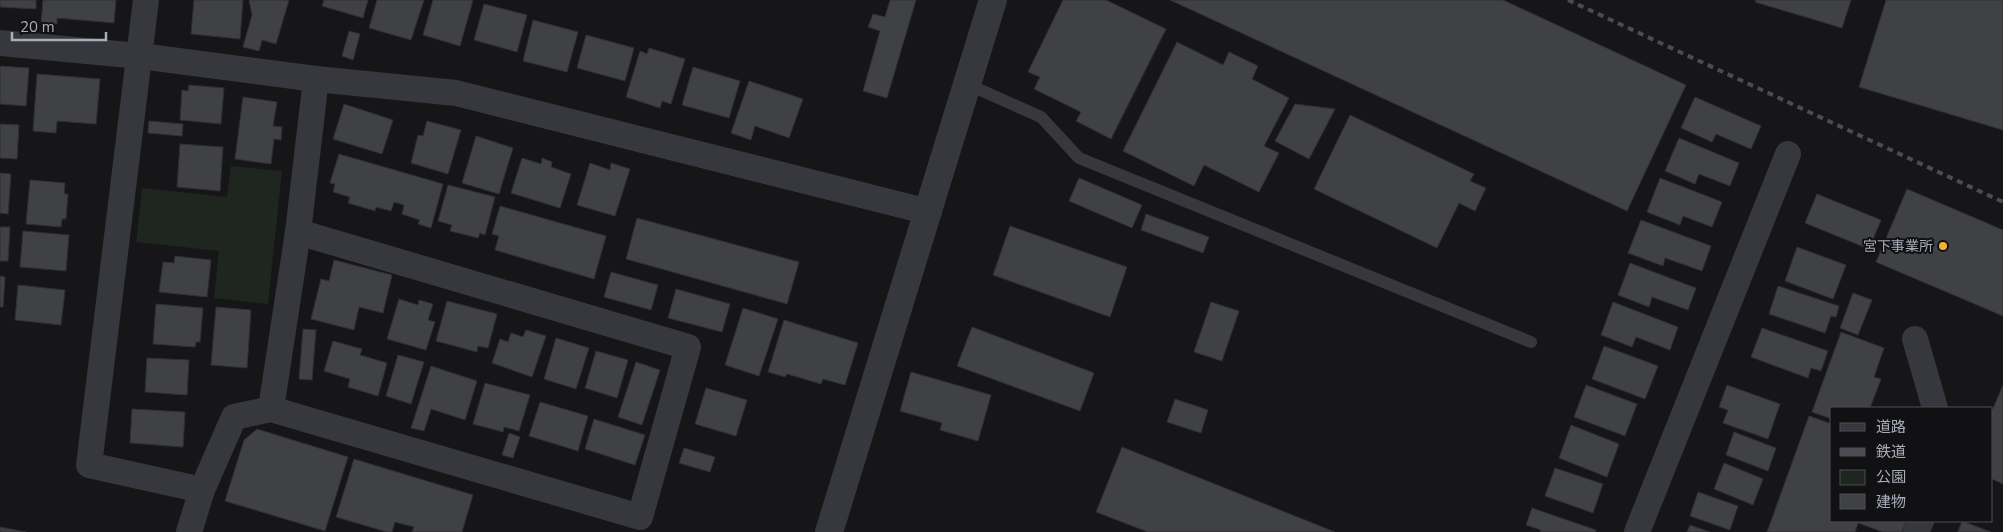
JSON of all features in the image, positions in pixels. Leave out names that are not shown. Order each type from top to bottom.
[{"type":"street","points":[[146,0],[90,465],[202,490]]},
{"type":"street","points":[[829,532],[929,212],[989,3]]},
{"type":"street","points":[[0,43],[140,56],[316,79],[456,94],[929,212]]},
{"type":"street","points":[[271,409],[298,232],[316,79]]},
{"type":"street","points":[[1636,532],[1788,154]]},
{"type":"street","points":[[189,532],[202,490],[234,417],[271,409],[640,517],[688,347],[298,232]]},
{"type":"street","points":[[1915,340],[1935,407]]},
{"type":"lane","points":[[967,84],[1041,118],[1079,158],[1531,342]]},
{"type":"green space","points":[[231,166],[282,171],[268,304],[214,298],[219,251],[136,242],[142,188],[227,197]]},
{"type":"building","points":[[0,0],[36,0],[36,9],[0,7]]},
{"type":"building","points":[[43,0],[116,0],[114,23],[57,18],[57,24],[41,23]]},
{"type":"building","points":[[194,0],[243,0],[240,39],[191,34]]},
{"type":"building","points":[[249,0],[289,0],[276,44],[262,40],[259,51],[243,47],[252,15]]},
{"type":"building","points":[[324,0],[368,0],[363,18],[322,6]]},
{"type":"building","points":[[377,0],[424,0],[411,40],[369,28]]},
{"type":"building","points":[[433,0],[473,0],[460,46],[423,35]]},
{"type":"building","points":[[890,0],[916,0],[887,98],[863,91],[880,31],[868,27],[873,14],[885,17]]},
{"type":"building","points":[[1063,0],[1106,0],[1166,29],[1111,139],[1076,121],[1081,112],[1034,89],[1040,77],[1028,72]]},
{"type":"building","points":[[1170,0],[1503,0],[1686,85],[1627,211]]},
{"type":"building","points":[[1756,0],[1851,0],[1842,28],[1755,2]]},
{"type":"building","points":[[1886,0],[2003,0],[2003,130],[1859,87]]},
{"type":"building","points":[[484,4],[527,15],[517,52],[474,40]]},
{"type":"building","points":[[533,20],[578,32],[567,72],[523,61]]},
{"type":"building","points":[[349,31],[360,34],[353,60],[342,56]]},
{"type":"building","points":[[586,35],[634,48],[625,81],[577,68]]},
{"type":"building","points":[[1177,42],[1223,65],[1229,52],[1258,66],[1252,79],[1289,98],[1264,146],[1279,153],[1259,192],[1204,165],[1194,186],[1123,151]]},
{"type":"building","points":[[649,48],[685,59],[671,104],[662,101],[660,108],[626,97],[640,51],[647,54]]},
{"type":"building","points":[[0,66],[29,68],[26,106],[0,104]]},
{"type":"building","points":[[693,67],[740,81],[729,118],[682,105]]},
{"type":"building","points":[[37,74],[100,79],[96,124],[57,121],[56,133],[33,131]]},
{"type":"building","points":[[749,81],[803,99],[789,138],[755,126],[751,140],[731,133]]},
{"type":"building","points":[[189,85],[224,88],[221,124],[180,120],[182,90],[188,91]]},
{"type":"building","points":[[243,97],[277,102],[273,126],[282,127],[281,140],[274,139],[271,164],[235,159]]},
{"type":"building","points":[[1695,97],[1761,126],[1751,149],[1716,134],[1712,142],[1681,128]]},
{"type":"building","points":[[344,104],[393,120],[382,154],[333,139]]},
{"type":"building","points":[[1295,104],[1335,109],[1309,159],[1275,141]]},
{"type":"building","points":[[1350,115],[1474,174],[1470,181],[1486,188],[1475,211],[1459,203],[1437,248],[1314,189]]},
{"type":"building","points":[[149,121],[183,124],[182,136],[148,133]]},
{"type":"building","points":[[427,121],[461,130],[448,174],[411,163],[418,135],[423,136]]},
{"type":"building","points":[[0,124],[19,125],[17,159],[0,158]]},
{"type":"building","points":[[476,136],[513,148],[499,194],[462,183]]},
{"type":"building","points":[[1679,138],[1739,163],[1730,186],[1699,174],[1695,184],[1665,171]]},
{"type":"building","points":[[180,144],[223,147],[220,191],[177,187]]},
{"type":"building","points":[[339,154],[443,184],[431,228],[418,224],[420,220],[402,214],[404,205],[394,202],[391,211],[376,207],[375,211],[348,203],[350,197],[333,192],[335,184],[330,183]]},
{"type":"building","points":[[522,158],[541,164],[542,158],[552,162],[551,167],[571,174],[560,208],[511,193]]},
{"type":"building","points":[[590,163],[610,170],[611,163],[630,169],[615,216],[577,205]]},
{"type":"building","points":[[0,173],[11,174],[8,214],[0,213]]},
{"type":"building","points":[[1079,178],[1142,205],[1132,228],[1069,201]]},
{"type":"building","points":[[1660,178],[1722,202],[1712,227],[1683,216],[1680,225],[1647,212]]},
{"type":"building","points":[[30,180],[65,183],[64,194],[68,194],[66,219],[62,219],[61,227],[26,224]]},
{"type":"building","points":[[448,185],[495,197],[485,235],[480,233],[478,238],[450,231],[452,225],[438,221]]},
{"type":"building","name":"宮下事業所","points":[[1907,189],[2003,230],[2003,316],[1876,262]]},
{"type":"building","points":[[1817,194],[1881,220],[1869,249],[1805,223]]},
{"type":"building","points":[[500,206],[606,236],[594,279],[495,250],[499,236],[492,234]]},
{"type":"building","points":[[1146,214],[1209,237],[1203,253],[1141,230]]},
{"type":"building","points":[[637,218],[799,262],[787,304],[626,259]]},
{"type":"building","points":[[1641,220],[1711,246],[1702,271],[1665,258],[1663,266],[1628,253]]},
{"type":"building","points":[[1010,226],[1127,267],[1110,317],[993,275]]},
{"type":"building","points":[[0,227],[10,227],[8,261],[0,261]]},
{"type":"building","points":[[23,231],[69,235],[66,271],[20,267]]},
{"type":"building","points":[[1797,247],[1846,265],[1833,299],[1785,281]]},
{"type":"building","points":[[175,256],[211,260],[207,297],[159,292],[163,262],[174,263]]},
{"type":"building","points":[[334,260],[392,275],[383,313],[359,307],[354,330],[311,319],[321,279],[329,281]]},
{"type":"building","points":[[1630,263],[1696,288],[1688,310],[1652,297],[1649,307],[1618,295]]},
{"type":"building","points":[[611,272],[658,285],[651,310],[604,297]]},
{"type":"building","points":[[0,276],[5,277],[3,307],[0,307]]},
{"type":"building","points":[[18,285],[65,290],[61,325],[15,320]]},
{"type":"building","points":[[1778,286],[1839,306],[1836,317],[1831,316],[1825,333],[1769,314]]},
{"type":"building","points":[[676,289],[730,304],[722,332],[668,318]]},
{"type":"building","points":[[1853,293],[1872,300],[1858,335],[1840,328]]},
{"type":"building","points":[[399,299],[418,305],[419,300],[433,304],[428,320],[435,322],[426,350],[387,339]]},
{"type":"building","points":[[447,301],[497,314],[488,348],[478,346],[477,352],[436,341]]},
{"type":"building","points":[[1211,302],[1239,311],[1222,361],[1194,352]]},
{"type":"building","points":[[1613,302],[1678,327],[1670,350],[1636,337],[1632,347],[1601,335]]},
{"type":"building","points":[[156,304],[203,308],[200,342],[196,342],[195,347],[153,344]]},
{"type":"building","points":[[216,307],[251,310],[247,368],[211,365]]},
{"type":"building","points":[[743,308],[778,319],[759,376],[725,365]]},
{"type":"building","points":[[784,320],[858,343],[845,385],[823,379],[821,384],[787,374],[785,377],[768,372]]},
{"type":"building","points":[[972,327],[1094,373],[1080,411],[957,366]]},
{"type":"building","points":[[1762,328],[1828,351],[1821,371],[1811,368],[1808,378],[1751,357]]},
{"type":"building","points":[[303,329],[316,330],[312,380],[299,379]]},
{"type":"building","points":[[526,330],[546,336],[532,377],[492,363],[500,339],[508,342],[511,333],[523,337]]},
{"type":"building","points":[[1841,332],[1884,348],[1874,377],[1881,379],[1870,407],[1830,407],[1830,418],[1812,412]]},
{"type":"building","points":[[556,338],[589,348],[576,389],[544,379]]},
{"type":"building","points":[[333,341],[362,349],[360,355],[387,363],[378,396],[348,387],[350,379],[324,371]]},
{"type":"building","points":[[1604,346],[1658,366],[1645,399],[1592,379]]},
{"type":"building","points":[[596,351],[628,360],[617,398],[585,388]]},
{"type":"building","points":[[398,355],[424,362],[411,404],[386,396]]},
{"type":"building","points":[[147,358],[189,360],[187,395],[145,392]]},
{"type":"building","points":[[636,362],[660,370],[642,425],[618,417]]},
{"type":"building","points":[[431,366],[477,381],[465,420],[431,409],[424,431],[411,428]]},
{"type":"building","points":[[911,372],[991,395],[978,441],[940,430],[942,423],[900,411]]},
{"type":"building","points":[[485,383],[530,395],[519,431],[504,427],[503,432],[473,424]]},
{"type":"building","points":[[1586,385],[1637,404],[1625,436],[1574,417]]},
{"type":"building","points":[[1727,385],[1780,404],[1768,439],[1723,423],[1728,410],[1719,407]]},
{"type":"building","points":[[2003,385],[2003,484],[1993,479],[1993,409]]},
{"type":"building","points":[[706,388],[747,400],[736,436],[695,424]]},
{"type":"building","points":[[1175,399],[1208,410],[1201,433],[1167,422]]},
{"type":"building","points":[[540,402],[588,416],[578,451],[529,436]]},
{"type":"building","points":[[132,409],[185,412],[183,447],[130,443]]},
{"type":"building","points":[[1809,416],[1830,423],[1830,522],[1906,522],[1902,532],[1883,532],[1858,523],[1855,532],[1767,532]]},
{"type":"building","points":[[594,419],[645,435],[635,465],[585,449]]},
{"type":"building","points":[[1571,425],[1619,444],[1607,477],[1559,458]]},
{"type":"building","points":[[257,429],[348,457],[325,531],[225,501],[244,440]]},
{"type":"building","points":[[1734,432],[1776,448],[1768,471],[1726,455]]},
{"type":"building","points":[[509,433],[520,437],[513,458],[502,455]]},
{"type":"building","points":[[1122,447],[1335,532],[1148,532],[1096,512]]},
{"type":"building","points":[[684,448],[715,457],[710,472],[679,463]]},
{"type":"building","points":[[354,459],[473,495],[462,532],[412,532],[414,527],[395,522],[392,532],[387,532],[336,517]]},
{"type":"building","points":[[1724,463],[1763,479],[1753,505],[1714,489]]},
{"type":"building","points":[[1555,468],[1603,484],[1593,513],[1545,496]]},
{"type":"building","points":[[1698,492],[1738,506],[1730,530],[1690,516]]},
{"type":"building","points":[[1532,508],[1596,530],[1595,532],[1540,532],[1541,530],[1526,525]]},
{"type":"building","points":[[1962,522],[1965,522],[1991,532],[1958,532]]},
{"type":"building","points":[[1690,525],[1710,532],[1687,532]]},
{"type":"building","points":[[0,527],[26,532],[0,532]]},
{"type":"railway","points":[[1568,0],[2003,202]]},
{"type":"place","name":"宮下事業所","points":[[1943,246]]}]
